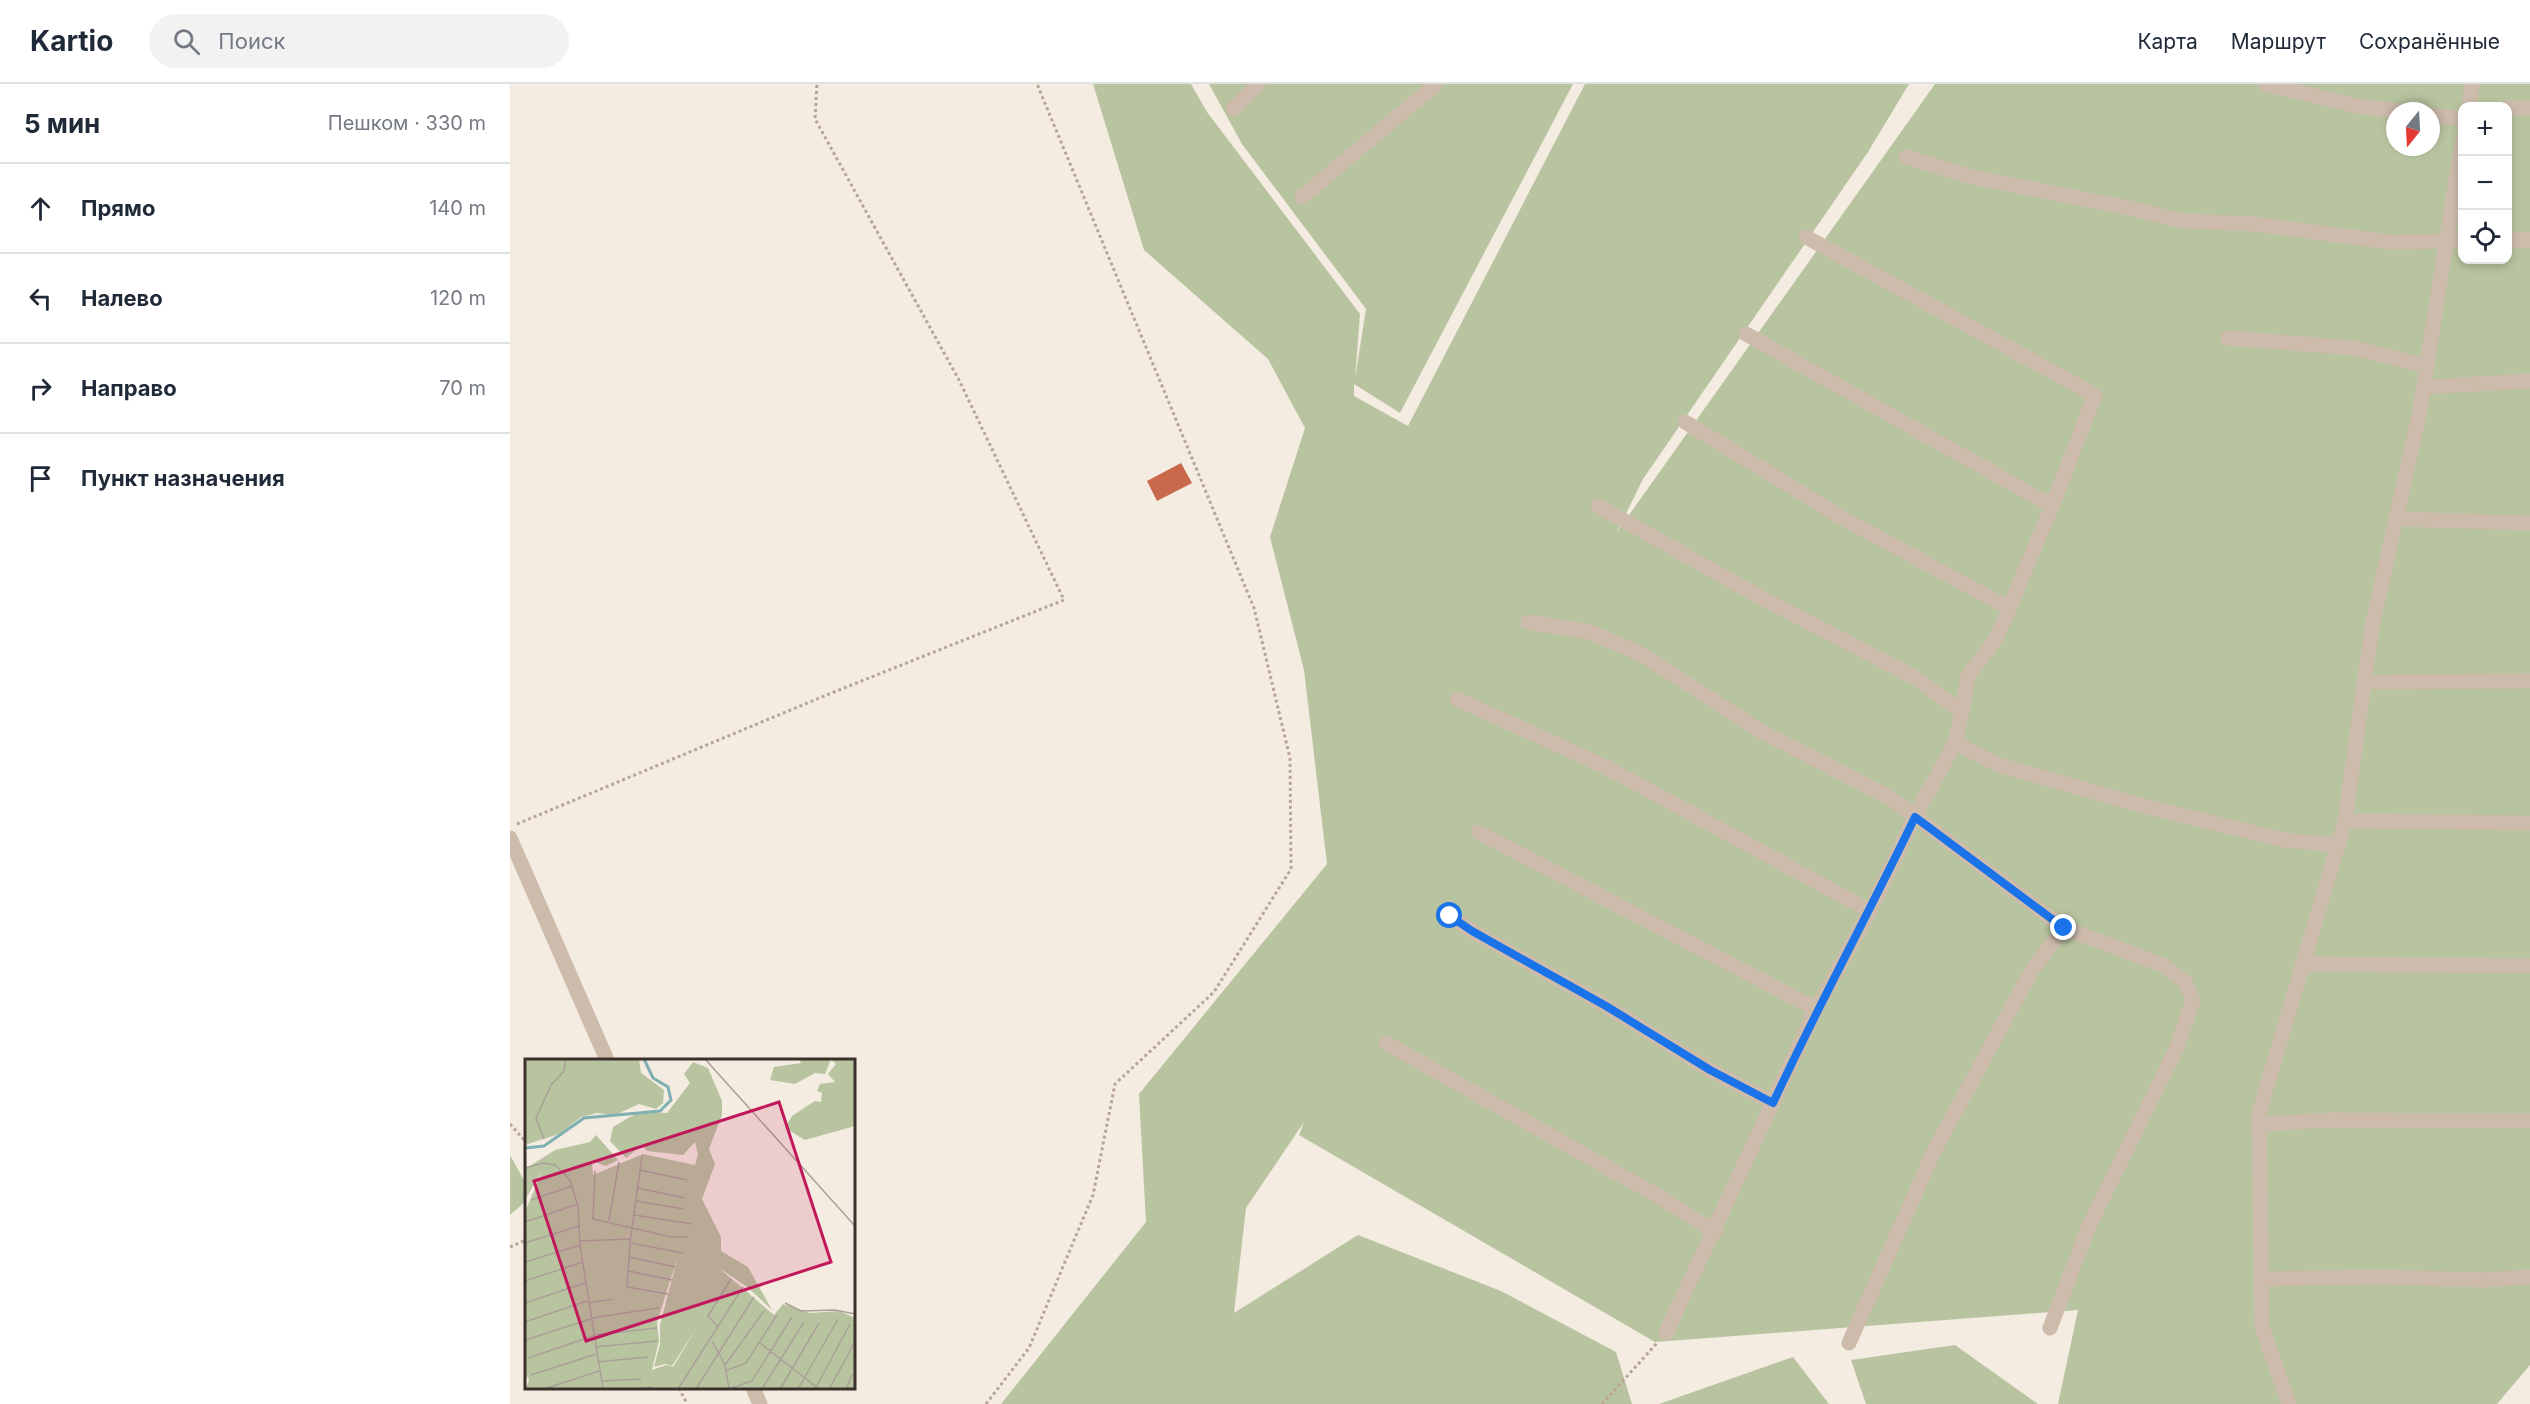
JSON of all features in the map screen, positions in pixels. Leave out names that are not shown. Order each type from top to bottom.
[{"type":"street","points":[[1233,108],[1258,84]]},
{"type":"street","points":[[1302,197],[1436,84]]},
{"type":"street","points":[[2265,84],[2358,106],[2386,109]]},
{"type":"street","points":[[2470,102],[2472,84]]},
{"type":"street","points":[[2512,108],[2530,108]]},
{"type":"street","points":[[2440,116],[2458,118]]},
{"type":"street","points":[[2289,1404],[2262,1327],[2259,1113],[2345,821],[2372,627],[2424,387],[2445,242],[2460,156]]},
{"type":"street","points":[[1906,157],[1972,177],[2130,208],[2182,221],[2254,224],[2389,242],[2458,241]]},
{"type":"street","points":[[1666,1333],[1715,1232],[1816,1009],[1870,911],[1915,817],[1955,743],[1968,676],[1997,637],[2052,506],[2095,395],[1806,237]]},
{"type":"street","points":[[2512,240],[2530,240]]},
{"type":"street","points":[[1746,334],[2052,506]]},
{"type":"street","points":[[2228,338],[2354,348],[2427,366]]},
{"type":"street","points":[[2424,387],[2530,381]]},
{"type":"street","points":[[1684,422],[1846,520],[2009,609]]},
{"type":"street","points":[[1598,506],[1760,597],[1914,677],[1962,712]]},
{"type":"street","points":[[2396,519],[2530,523]]},
{"type":"street","points":[[1528,622],[1590,632],[1643,655],[1762,732],[1889,798],[2064,928],[2163,965],[2185,982],[2193,1000],[2176,1049],[2089,1226],[2050,1328]]},
{"type":"street","points":[[2364,682],[2530,681]]},
{"type":"street","points":[[1457,699],[1606,767],[1870,911]]},
{"type":"street","points":[[1955,743],[1999,765],[2140,806],[2284,840],[2337,845]]},
{"type":"street","points":[[2345,821],[2530,824]]},
{"type":"street","points":[[1478,832],[1816,1009]]},
{"type":"street","points":[[510,838],[607,1059]]},
{"type":"street","points":[[1450,916],[1472,931],[1606,1006],[1710,1070],[1773,1103]]},
{"type":"street","points":[[1850,1343],[1934,1151],[2032,970],[2064,928]]},
{"type":"street","points":[[2302,964],[2530,966]]},
{"type":"street","points":[[1386,1043],[1660,1197],[1715,1232]]},
{"type":"street","points":[[2260,1124],[2331,1120],[2530,1121]]},
{"type":"street","points":[[2262,1279],[2380,1277],[2483,1280],[2530,1277]]},
{"type":"street","points":[[753,1389],[760,1404]]},
{"type":"path","points":[[510,828],[829,694],[1064,600],[959,380],[815,119],[817,84]]},
{"type":"path","points":[[986,1404],[1029,1348],[1093,1195],[1115,1084],[1214,992],[1291,869],[1290,758],[1254,608],[1037,84]]},
{"type":"path","points":[[510,1124],[525,1141]]},
{"type":"path","points":[[510,1247],[525,1240]]},
{"type":"path","points":[[1602,1404],[1666,1333]]},
{"type":"path","points":[[680,1389],[687,1404]]},
{"type":"green space","points":[[1093,84],[1191,84],[1207,112],[1360,314],[1355,379],[1366,309],[1242,144],[1209,84],[1573,84],[1400,413],[1354,384],[1354,396],[1408,426],[1585,84],[1909,84],[1868,152],[1643,479],[1617,532],[1935,84],[2530,84],[2530,1365],[2497,1404],[2058,1404],[2078,1310],[1655,1342],[1299,1135],[1304,1122],[1246,1208],[1234,1313],[1358,1235],[1501,1291],[1616,1352],[1632,1404],[1001,1404],[1146,1222],[1139,1094],[1327,864],[1304,670],[1270,537],[1305,428],[1268,359],[1144,250]]},
{"type":"green space","points":[[510,1155],[525,1182],[525,1202],[510,1215]]},
{"type":"green space","points":[[1955,1345],[2038,1404],[1866,1404],[1851,1360]]},
{"type":"green space","points":[[1793,1357],[1829,1404],[1659,1404]]},
{"type":"building","points":[[1181,463],[1192,483],[1157,501],[1147,481]]},
{"type":"route","points":[[1450,916],[1472,931],[1606,1006],[1710,1070],[1773,1103],[1816,1009],[1870,911],[1915,817],[2064,928]]}]
